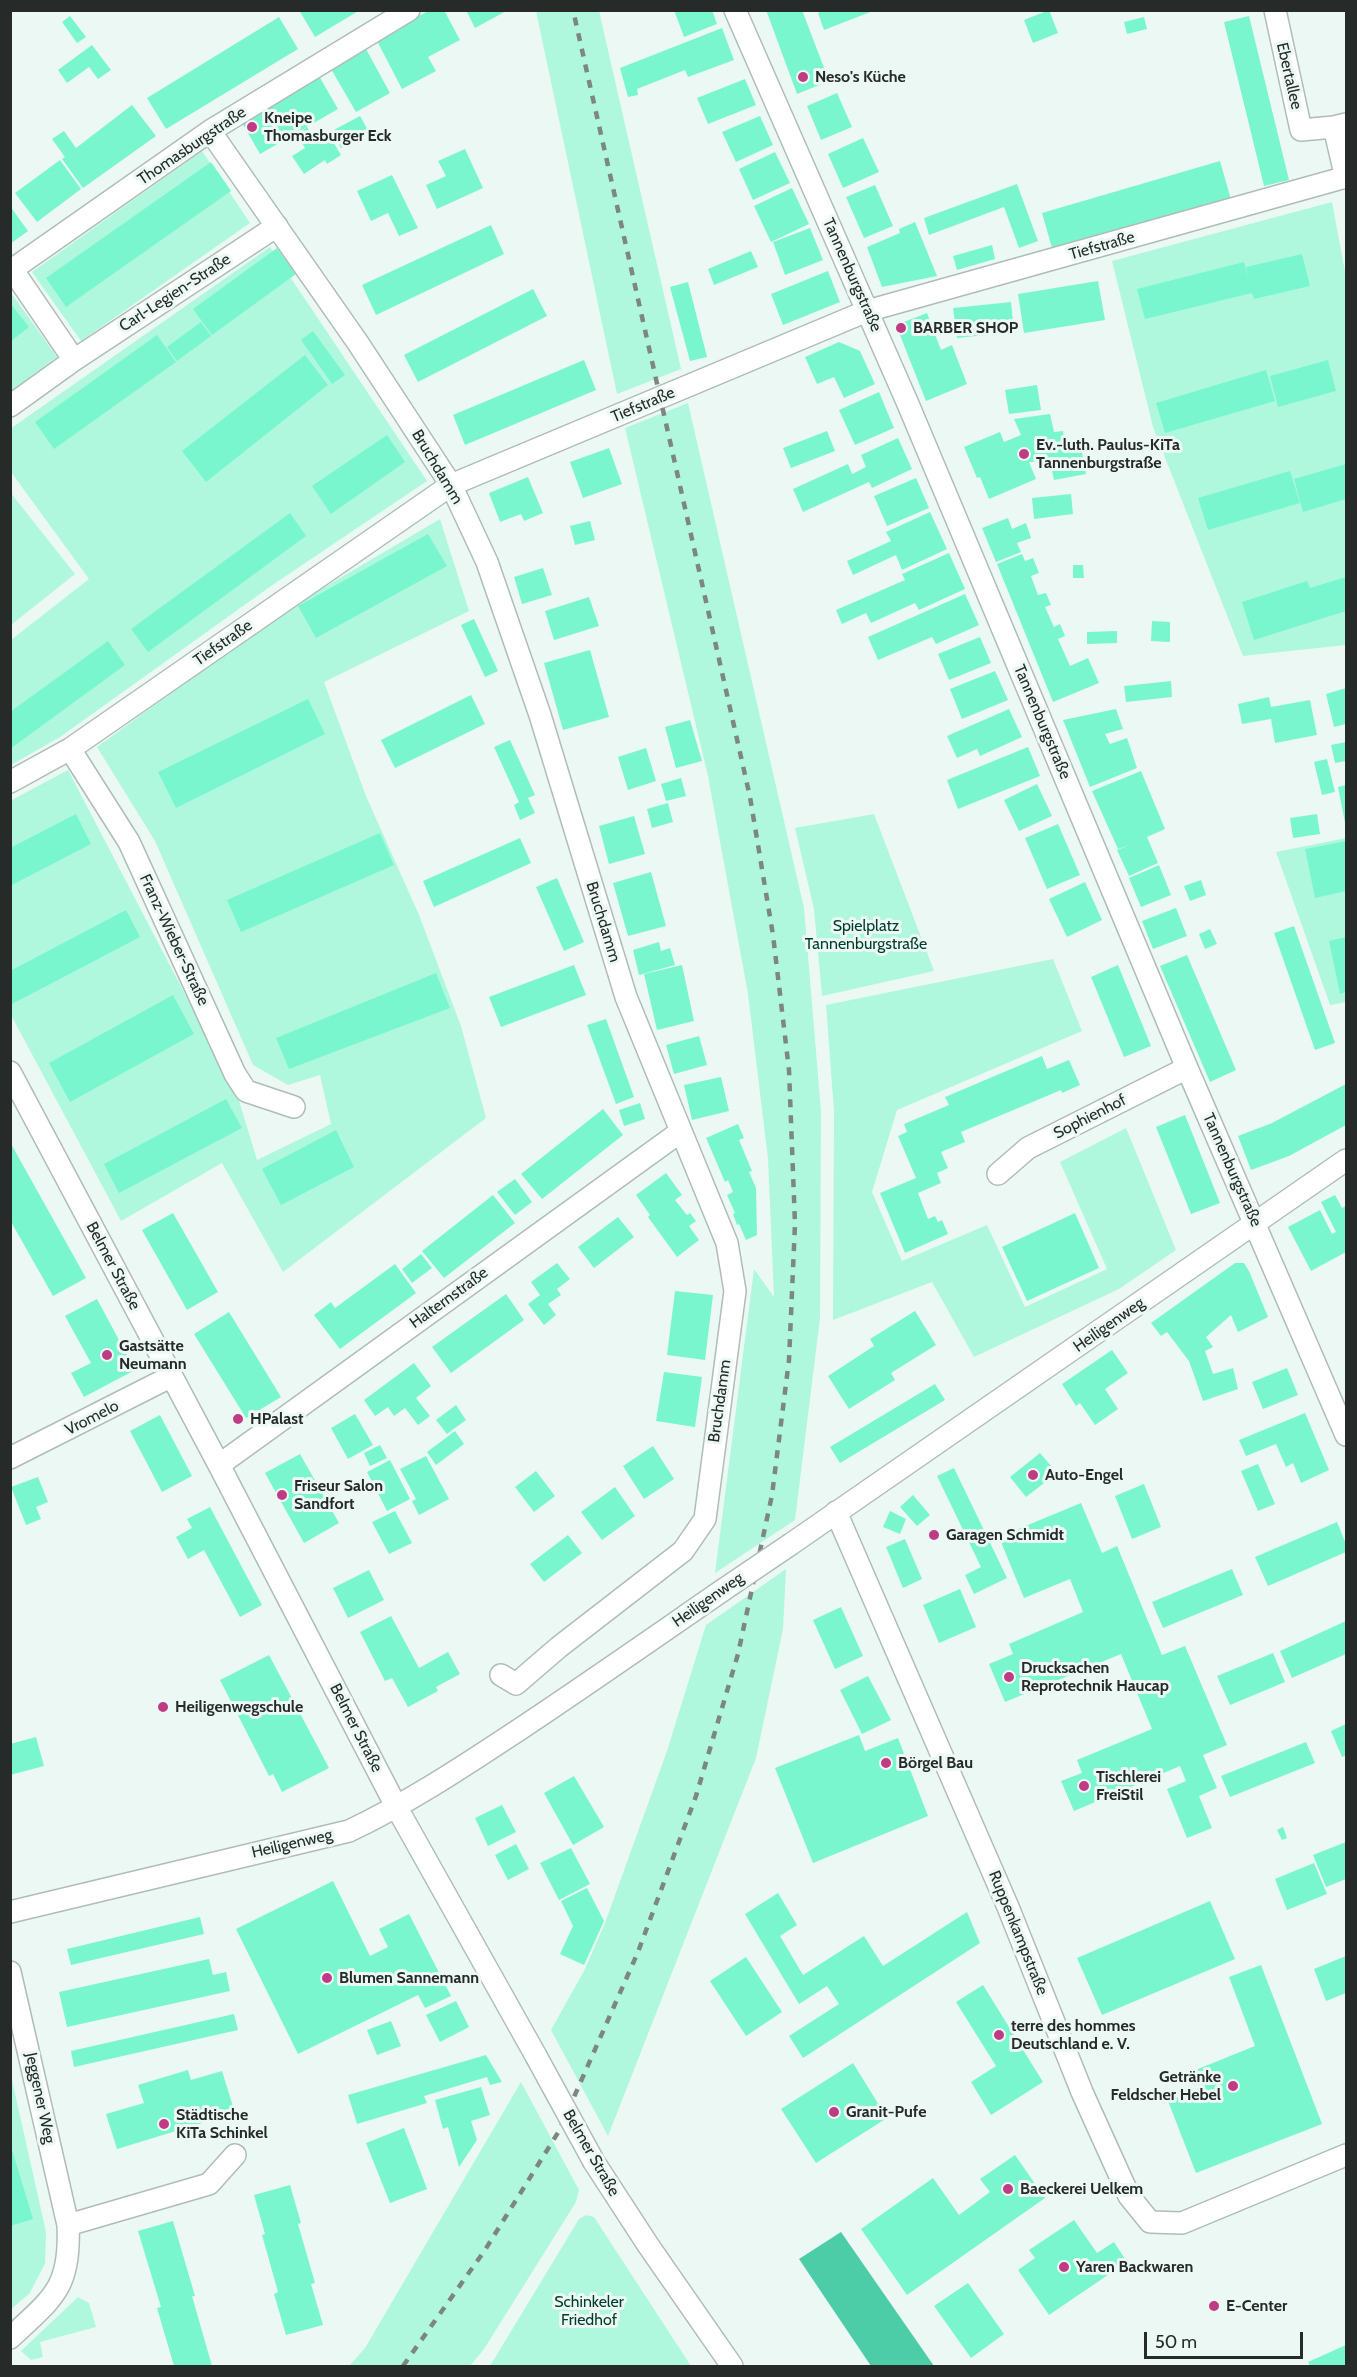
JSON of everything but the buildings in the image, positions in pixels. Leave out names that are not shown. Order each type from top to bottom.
[{"type":"street","name":"Thomasburgstraße","points":[[11,270],[210,131],[409,10]]},
{"type":"street","name":"Tannenburgstraße","points":[[735,10],[938,474],[1187,1068],[1342,1409],[1347,1435]]},
{"type":"street","name":"Ebertallee","points":[[1275,10],[1301,130],[1340,125],[1346,177]]},
{"type":"street","name":"Bruchdamm","points":[[210,131],[358,344],[451,485],[487,562],[543,726],[626,997],[727,1243],[735,1291],[705,1519],[683,1551],[559,1647],[516,1684],[501,1675]]},
{"type":"street","name":"Tiefstraße","points":[[10,782],[70,749],[451,485],[867,311],[1346,177]]},
{"type":"street","name":"Carl-Legien-Straße","points":[[10,406],[74,360],[277,226]]},
{"type":"street","points":[[11,270],[74,360]]},
{"type":"street","name":"Franz-Wieber-Straße","points":[[70,749],[129,842],[235,1074],[246,1091],[294,1107]]},
{"type":"street","name":"Sophienhof","points":[[998,1174],[1028,1148],[1187,1068]]},
{"type":"street","name":"Belmer Straße","points":[[10,1072],[219,1465],[397,1808],[594,2162],[732,2367]]},
{"type":"street","name":"Halternstraße","points":[[219,1465],[680,1132]]},
{"type":"street","name":"Heiligenweg","points":[[10,1912],[349,1831],[397,1808],[566,1699],[1347,1160]]},
{"type":"street","name":"Vromelo","points":[[10,1458],[172,1376]]},
{"type":"street","name":"Ruppenkampstraße","points":[[836,1512],[1008,1907],[1082,2092],[1129,2196],[1150,2222],[1182,2223],[1347,2155]]},
{"type":"street","name":"Jeggener Weg","points":[[10,1972],[68,2225],[69,2251],[65,2277],[55,2294],[10,2338]]},
{"type":"street","points":[[68,2225],[209,2184],[235,2156]]},
{"type":"green space","points":[[536,11],[599,11],[681,369],[617,394]]},
{"type":"green space","points":[[202,151],[250,223],[81,341],[32,272]]},
{"type":"green space","points":[[1332,202],[1346,277],[1346,645],[1243,656],[1153,427],[1112,261]]},
{"type":"green space","points":[[270,247],[427,481],[271,586],[60,737],[11,765],[11,640],[89,579],[11,472],[10,429]]},
{"type":"green space","points":[[11,293],[57,357],[10,391]]},
{"type":"green space","points":[[688,403],[804,908],[821,1111],[820,1318],[795,1520],[715,1573],[754,1269],[774,1297],[768,1159],[748,994],[708,776],[625,428]]},
{"type":"green space","points":[[10,492],[75,574],[11,625],[10,625]]},
{"type":"green space","points":[[440,519],[469,611],[324,682],[366,796],[419,915],[461,1026],[486,1118],[283,1272],[222,1163],[121,1221],[11,1015],[10,801],[68,770],[237,1094],[257,1160],[331,1124],[320,1075],[288,1085],[253,1065],[155,841],[97,747],[284,611]]},
{"type":"green space","name":"Spielplatz Tannenburgstraße","points":[[874,814],[934,971],[822,996],[814,909],[795,828]]},
{"type":"green space","points":[[1346,838],[1346,1002],[1330,1005],[1276,852]]},
{"type":"green space","points":[[1053,959],[1082,1031],[897,1110],[872,1192],[902,1261],[987,1225],[1025,1307],[1107,1269],[1060,1162],[1126,1128],[1176,1250],[1119,1289],[974,1357],[932,1282],[833,1320],[834,1111],[826,1005]]},
{"type":"green space","points":[[786,1569],[783,1629],[756,1758],[608,2136],[551,2030],[584,1971],[605,1923],[667,1751],[706,1625]]},
{"type":"green space","points":[[10,2071],[46,2232],[45,2264],[29,2294],[11,2309]]},
{"type":"green space","points":[[521,2082],[579,2190],[576,2202],[484,2349],[470,2366],[349,2366],[365,2348]]},
{"type":"green space","name":"Schinkeler Friedhof","points":[[586,2215],[594,2217],[691,2366],[490,2366],[579,2219]]},
{"type":"green space","points":[[841,2232],[934,2366],[871,2366],[799,2259]]},
{"type":"green space","points":[[78,2297],[89,2303],[96,2327],[40,2342],[43,2357],[31,2360],[21,2351]]},
{"type":"railway","points":[[403,2366],[485,2250],[559,2131],[638,1952],[696,1796],[738,1654],[772,1495],[789,1360],[795,1224],[789,1070],[773,935],[750,797],[573,10]]},
{"type":"place","name":"Neso's Küche","points":[[803,77]]},
{"type":"place","name":"Kneipe Thomasburger Eck","points":[[252,127]]},
{"type":"place","name":"BARBER SHOP","points":[[901,328]]},
{"type":"place","name":"Ev.-luth. Paulus-KiTa Tannenburgstraße","points":[[1024,454]]},
{"type":"place","name":"Gastsätte Neumann","points":[[107,1355]]},
{"type":"place","name":"HPalast","points":[[238,1419]]},
{"type":"place","name":"Auto-Engel","points":[[1033,1475]]},
{"type":"place","name":"Friseur Salon Sandfort","points":[[282,1495]]},
{"type":"place","name":"Garagen Schmidt","points":[[934,1535]]},
{"type":"place","name":"Drucksachen Reprotechnik Haucap","points":[[1009,1677]]},
{"type":"place","name":"Heiligenwegschule","points":[[163,1707]]},
{"type":"place","name":"Börgel Bau","points":[[886,1763]]},
{"type":"place","name":"Tischlerei FreiStil","points":[[1084,1786]]},
{"type":"place","name":"Blumen Sannemann","points":[[327,1978]]},
{"type":"place","name":"terre des hommes Deutschland e. V.","points":[[999,2035]]},
{"type":"place","name":"Getränke Feldscher Hebel","points":[[1233,2086]]},
{"type":"place","name":"Granit-Pufe","points":[[834,2112]]},
{"type":"place","name":"Städtische KiTa Schinkel","points":[[164,2124]]},
{"type":"place","name":"Baeckerei Uelkem","points":[[1008,2189]]},
{"type":"place","name":"Yaren Backwaren","points":[[1064,2267]]},
{"type":"place","name":"E-Center","points":[[1214,2306]]}]
